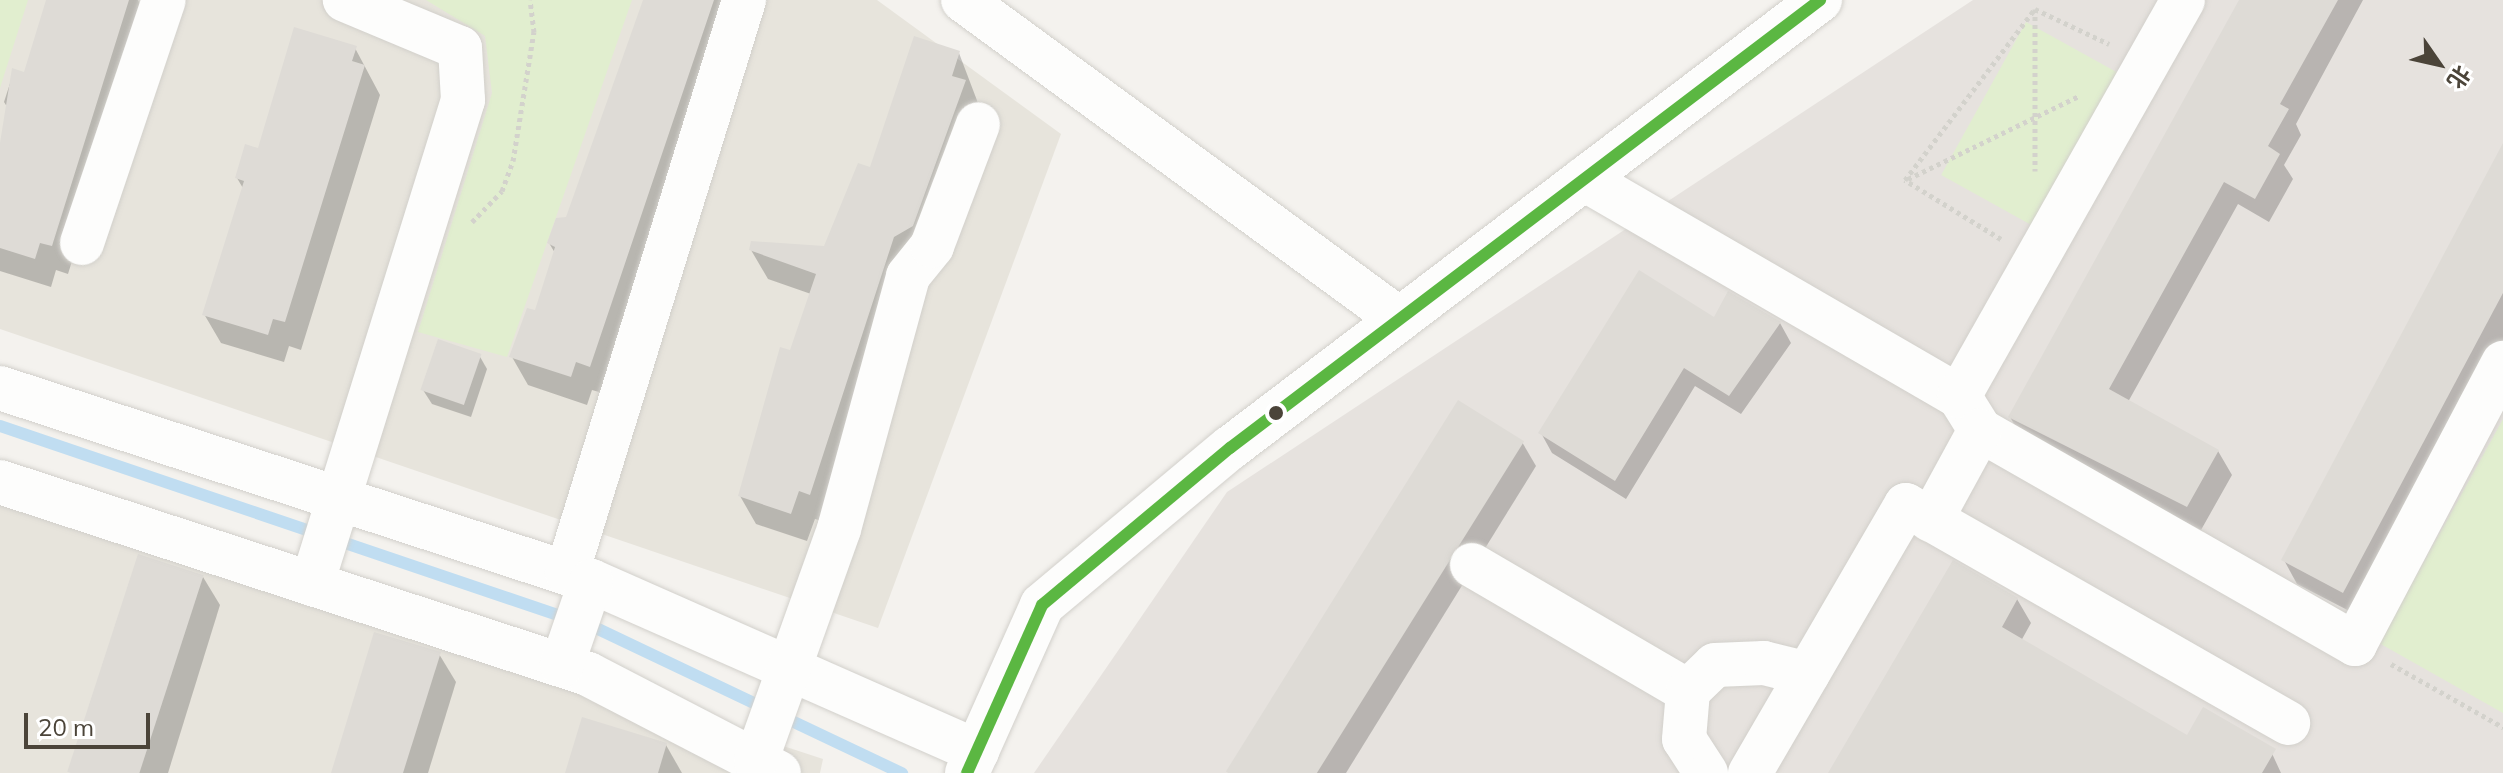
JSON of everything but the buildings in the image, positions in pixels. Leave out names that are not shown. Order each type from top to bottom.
[{"type":"street","points":[[82,243],[164,0]]},
{"type":"street","points":[[312,584],[342,500],[463,100],[460,48],[345,0]]},
{"type":"street","points":[[562,665],[579,577],[744,0]]},
{"type":"street","points":[[963,0],[1399,319]]},
{"type":"street","points":[[0,388],[579,577],[794,670],[972,762],[1042,605],[1399,319],[1820,0]]},
{"type":"street","points":[[1931,520],[1970,413],[2036,260],[2183,0]]},
{"type":"street","points":[[0,482],[562,665],[768,767],[908,276],[932,246],[978,124]]},
{"type":"street","points":[[1584,179],[2355,644],[2503,363]]},
{"type":"street","points":[[1750,773],[1906,505],[2288,723]]},
{"type":"street","points":[[1472,565],[1688,691]]},
{"type":"street","points":[[1706,773],[1684,739],[1688,691],[1715,665],[1764,663],[1808,674]]},
{"type":"path","points":[[422,236],[453,233],[486,214],[502,191],[534,32],[530,0]]},
{"type":"path","points":[[2035,9],[2148,62]]},
{"type":"path","points":[[2035,9],[2035,180]]},
{"type":"path","points":[[1905,180],[2035,9]]},
{"type":"path","points":[[1905,180],[2148,62]]},
{"type":"path","points":[[1905,180],[2036,260]]},
{"type":"path","points":[[2355,644],[2503,727]]},
{"type":"shaded area","points":[[0,0],[877,0],[1061,134],[878,628],[0,329]]},
{"type":"shaded area","points":[[1973,0],[2503,0],[2503,773],[1034,773],[1227,492]]},
{"type":"shaded area","points":[[0,489],[823,759],[820,773],[0,773]]},
{"type":"green space","points":[[0,0],[28,0],[0,88]]},
{"type":"green space","points":[[426,0],[632,0],[507,357],[418,332],[492,93],[485,36]]},
{"type":"green space","points":[[2026,22],[2120,74],[2035,227],[1941,175]]},
{"type":"green space","points":[[2503,419],[2503,713],[2379,643]]},
{"type":"waterway","points":[[0,426],[596,628],[902,773]]},
{"type":"transit line","points":[[967,773],[1042,605],[1230,448],[1820,0]]}]
